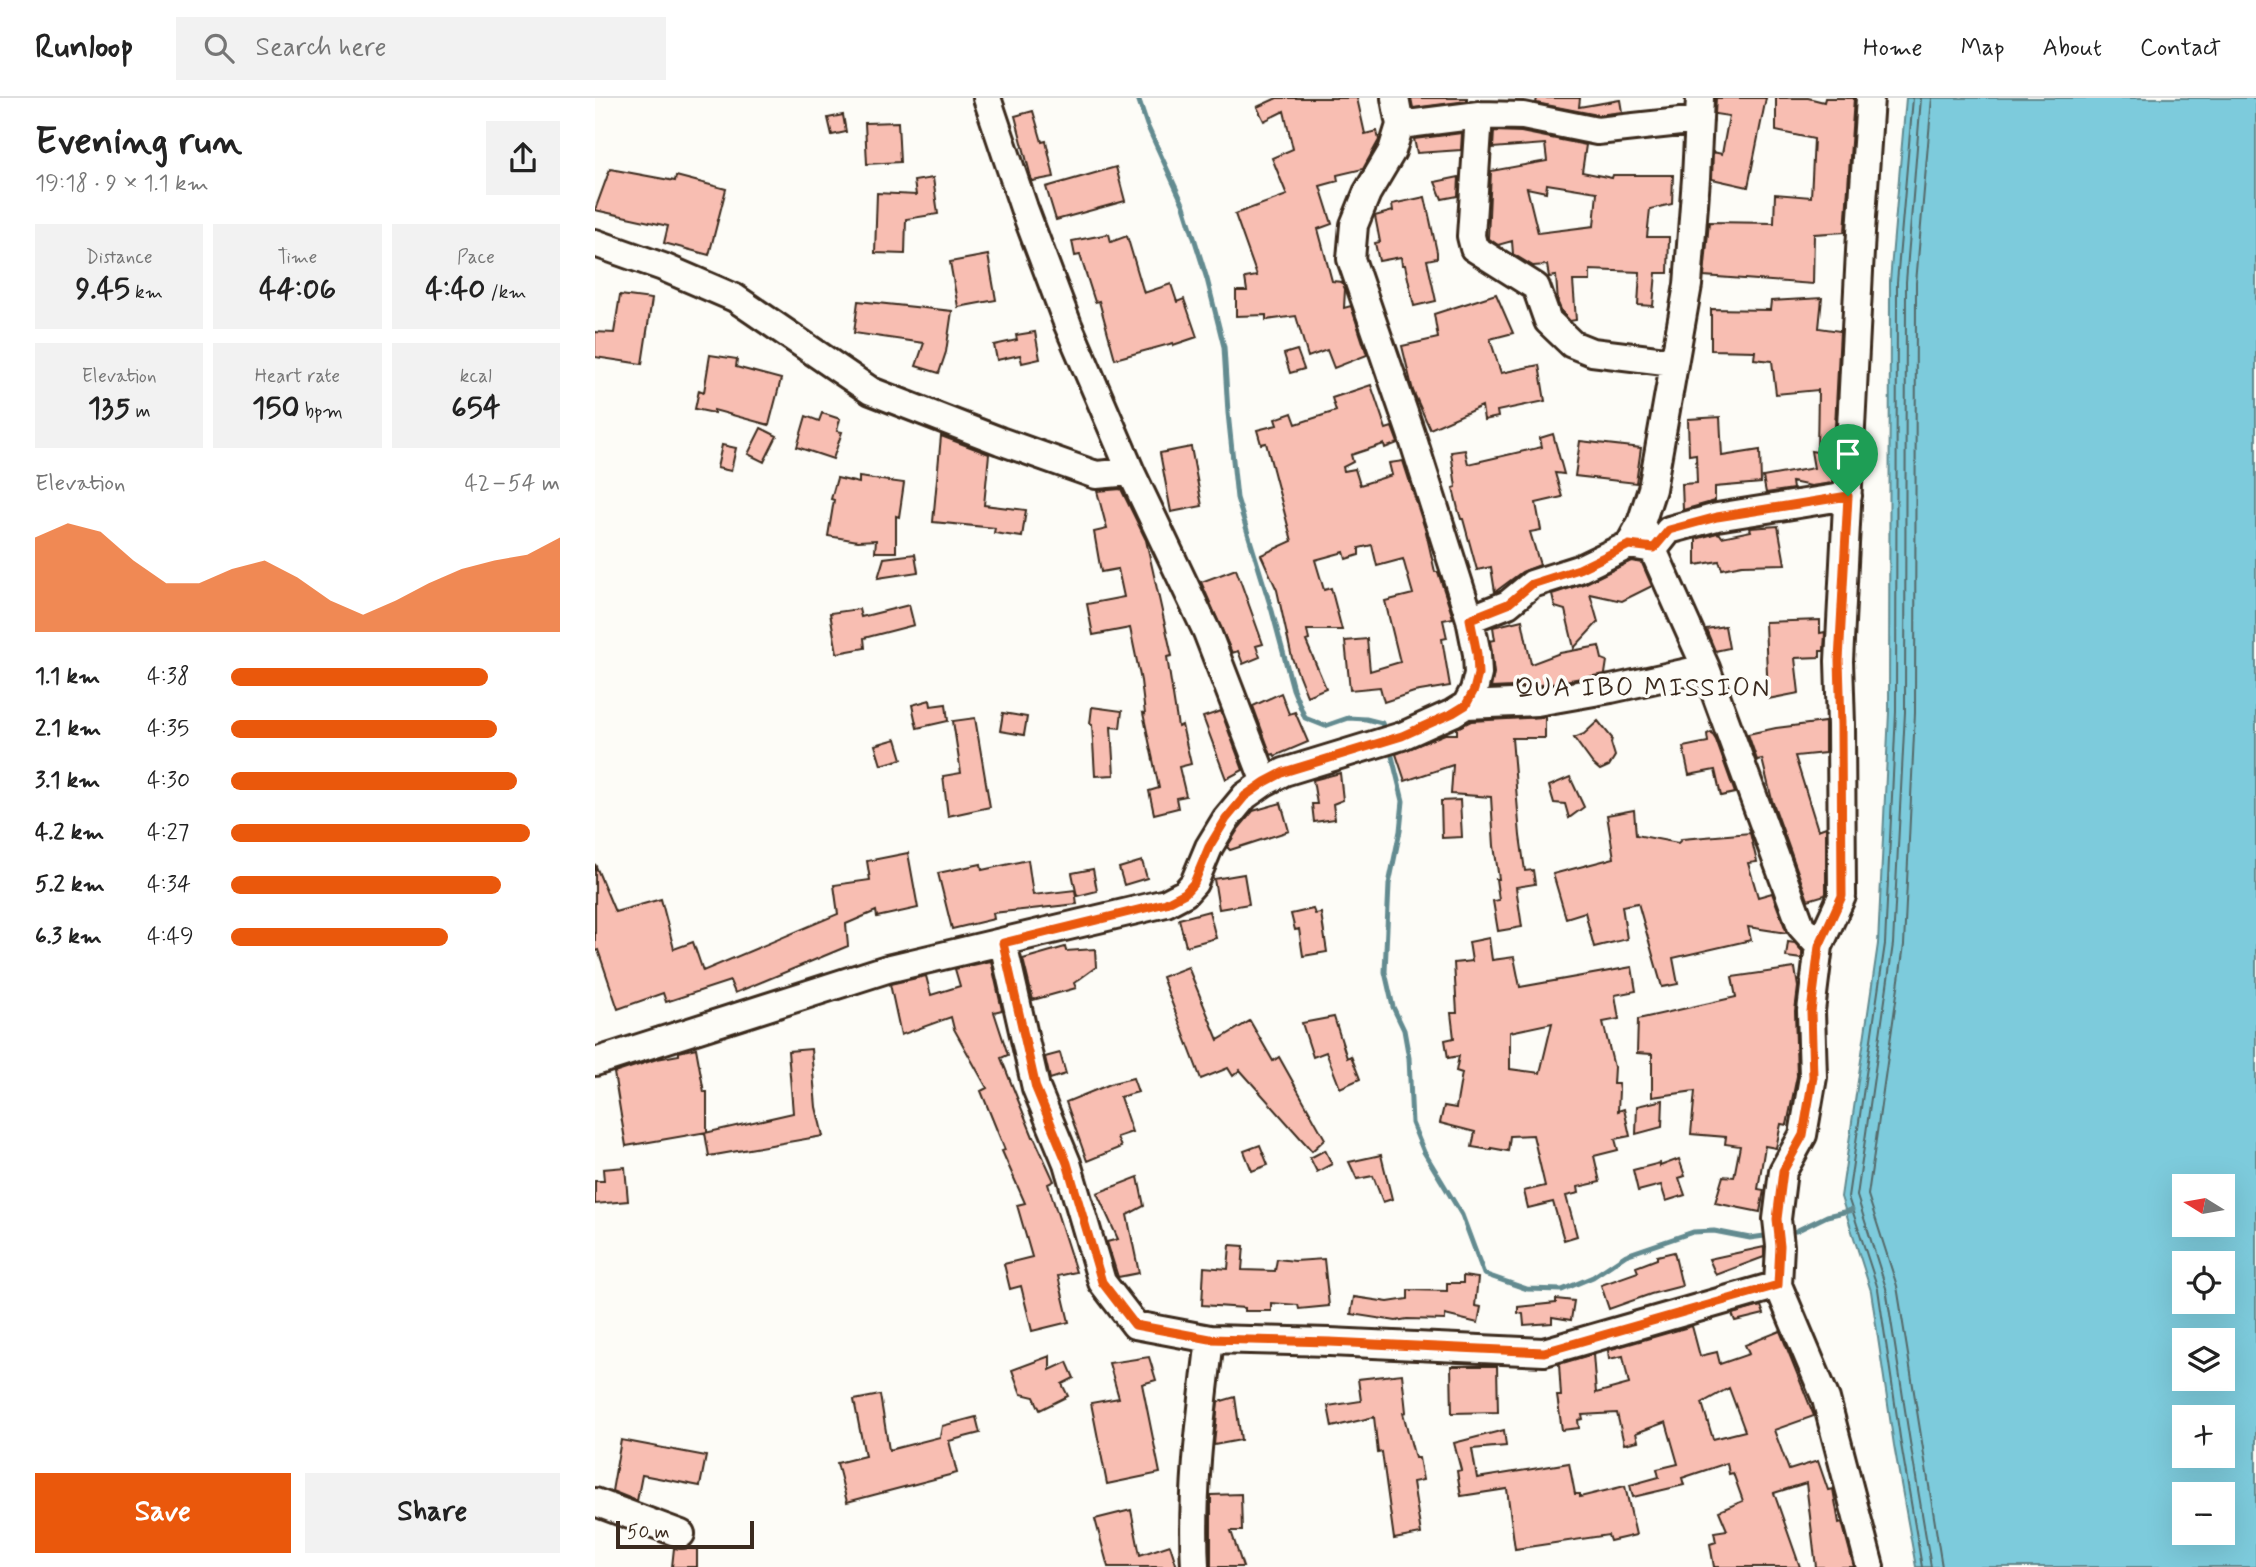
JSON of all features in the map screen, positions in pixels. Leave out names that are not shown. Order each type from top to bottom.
[{"type":"street","points":[[987,98],[1024,208],[1068,325],[1131,472],[1207,632],[1265,782]]},
{"type":"street","points":[[1395,98],[1400,125],[1392,152],[1367,193],[1354,225],[1351,258],[1411,433],[1470,619],[1478,674],[1466,705]]},
{"type":"street","points":[[1870,98],[1839,661],[1842,896],[1819,946],[1811,1012],[1813,1077],[1803,1135],[1783,1171],[1777,1219],[1780,1246],[1778,1285],[1826,1399],[1870,1567]]},
{"type":"street","points":[[1400,125],[1479,115],[1523,116],[1597,131],[1700,109],[1688,285],[1642,539],[1706,668],[1801,926],[1819,946]]},
{"type":"street","points":[[1479,115],[1471,236],[1474,247],[1536,287],[1548,321],[1572,344],[1592,352],[1673,362]]},
{"type":"street","points":[[595,243],[663,267],[735,298],[871,391],[1095,475],[1131,472]]},
{"type":"street","points":[[1470,619],[1508,604],[1532,584],[1579,569],[1642,539],[1669,530],[1705,520],[1848,496]]},
{"type":"street","points":[[595,1062],[887,969],[1166,903],[1185,893],[1194,883],[1209,847],[1226,819],[1245,796],[1265,782],[1284,772],[1387,740],[1466,705],[1538,702],[1706,668]]},
{"type":"street","points":[[1003,943],[1036,1088],[1067,1163],[1102,1282],[1135,1325],[1210,1339],[1544,1352],[1778,1285]]},
{"type":"street","points":[[1195,1567],[1193,1521],[1197,1449],[1210,1339]]},
{"type":"street","points":[[595,1502],[681,1534]]},
{"type":"water","points":[[1906,98],[2256,98],[2256,1567],[1916,1567],[1871,1291],[1841,1197],[1878,944],[1889,712],[1890,281]]},
{"type":"building","points":[[1277,98],[1357,98],[1365,134],[1377,131],[1379,140],[1363,169],[1337,175],[1338,181],[1320,186],[1332,224],[1318,229],[1332,281],[1342,282],[1345,289],[1344,308],[1351,306],[1367,355],[1334,368],[1327,350],[1308,357],[1296,316],[1266,320],[1266,315],[1236,316],[1236,291],[1247,291],[1245,278],[1257,276],[1235,214],[1287,195],[1272,158],[1293,149],[1284,111],[1264,121],[1257,107]]},
{"type":"building","points":[[1411,98],[1467,98],[1467,101],[1413,108]]},
{"type":"building","points":[[1537,98],[1580,98],[1579,107],[1620,100],[1622,112],[1598,115],[1536,103]]},
{"type":"building","points":[[1716,98],[1766,98],[1748,187],[1712,179],[1713,152],[1722,154],[1729,116],[1715,114]]},
{"type":"building","points":[[1776,98],[1808,98],[1824,102],[1825,98],[1854,98],[1845,232],[1814,234],[1813,284],[1704,276],[1709,222],[1774,223],[1775,194],[1811,197],[1814,139],[1776,131]]},
{"type":"building","points":[[1033,111],[1042,142],[1046,141],[1054,177],[1032,181],[1015,116]]},
{"type":"building","points":[[843,115],[846,132],[832,135],[828,118]]},
{"type":"building","points":[[898,122],[900,162],[867,164],[865,123]]},
{"type":"building","points":[[1494,131],[1521,132],[1586,145],[1582,172],[1612,178],[1613,175],[1673,175],[1672,204],[1650,209],[1647,237],[1669,237],[1668,273],[1656,273],[1653,306],[1638,305],[1640,272],[1590,270],[1590,281],[1573,281],[1576,320],[1570,321],[1558,303],[1556,276],[1549,277],[1547,265],[1533,266],[1513,254],[1512,241],[1498,245],[1488,238],[1491,171],[1547,161],[1545,144],[1493,148]],"holes":[[[1547,184],[1597,192],[1594,226],[1538,233],[1527,188],[1546,192]]]},
{"type":"building","points":[[1462,133],[1461,150],[1417,153],[1414,139]]},
{"type":"building","points":[[1116,167],[1125,201],[1056,220],[1046,187]]},
{"type":"building","points":[[610,169],[675,181],[676,176],[726,189],[709,255],[664,243],[668,226],[595,210]]},
{"type":"building","points":[[1459,177],[1458,196],[1442,199],[1435,182]]},
{"type":"building","points":[[933,178],[938,214],[906,219],[905,254],[875,253],[877,193],[916,195],[914,181]]},
{"type":"building","points":[[1425,197],[1437,252],[1437,258],[1427,260],[1436,301],[1414,306],[1401,257],[1379,261],[1375,243],[1380,242],[1375,216],[1393,211],[1392,204]]},
{"type":"building","points":[[1109,234],[1111,242],[1127,236],[1144,293],[1171,284],[1177,302],[1184,299],[1197,337],[1115,359],[1099,301],[1095,302],[1080,255],[1075,256],[1072,241]]},
{"type":"building","points":[[988,255],[996,300],[958,307],[950,262]]},
{"type":"building","points":[[1496,294],[1513,333],[1490,339],[1501,373],[1539,365],[1545,401],[1497,411],[1498,417],[1484,420],[1482,406],[1430,429],[1413,391],[1402,346],[1438,338],[1434,314]]},
{"type":"building","points":[[620,295],[652,299],[642,364],[595,357],[595,332],[614,333]]},
{"type":"building","points":[[1822,298],[1819,328],[1840,331],[1832,483],[1811,486],[1792,482],[1793,489],[1766,493],[1763,477],[1814,468],[1811,451],[1817,452],[1818,390],[1776,394],[1772,361],[1754,359],[1755,351],[1711,350],[1711,309],[1770,310],[1771,301]]},
{"type":"building","points":[[858,301],[952,311],[946,352],[939,373],[916,366],[924,343],[854,333]]},
{"type":"building","points":[[1035,332],[1040,359],[1022,363],[1020,355],[997,360],[994,345],[1017,340],[1016,335]]},
{"type":"building","points":[[1297,350],[1304,369],[1290,373],[1284,354]]},
{"type":"building","points":[[710,355],[737,359],[736,367],[781,379],[769,425],[714,410],[714,413],[695,409],[699,390],[704,392]]},
{"type":"building","points":[[1371,385],[1386,429],[1392,427],[1398,443],[1385,448],[1384,444],[1351,455],[1353,462],[1343,467],[1344,471],[1355,469],[1360,485],[1392,475],[1389,463],[1403,461],[1426,532],[1435,572],[1438,572],[1453,618],[1443,620],[1447,638],[1442,639],[1450,686],[1414,692],[1384,702],[1380,687],[1350,690],[1345,641],[1367,639],[1370,671],[1400,662],[1385,601],[1413,594],[1403,559],[1377,566],[1372,545],[1359,548],[1359,555],[1346,559],[1344,552],[1315,560],[1324,590],[1331,588],[1342,630],[1307,630],[1309,640],[1306,641],[1326,688],[1307,696],[1292,658],[1277,590],[1261,555],[1292,541],[1266,443],[1261,444],[1257,430],[1277,425],[1275,419],[1292,413],[1296,424],[1336,411],[1332,398]]},
{"type":"building","points":[[822,413],[840,419],[837,431],[842,432],[833,459],[797,447],[806,416],[819,421]]},
{"type":"building","points":[[1720,417],[1722,456],[1760,450],[1761,483],[1715,487],[1715,501],[1683,510],[1682,484],[1697,483],[1696,454],[1689,455],[1688,419]]},
{"type":"building","points":[[761,428],[777,436],[764,462],[748,454]]},
{"type":"building","points":[[1553,434],[1564,474],[1555,473],[1562,497],[1536,503],[1541,530],[1530,532],[1540,565],[1522,572],[1495,592],[1491,567],[1477,570],[1453,488],[1456,487],[1451,452],[1465,450],[1468,464],[1542,447],[1540,438]]},
{"type":"building","points":[[941,436],[989,454],[984,505],[1026,510],[1022,537],[994,533],[995,528],[933,522]]},
{"type":"building","points":[[1580,441],[1641,448],[1636,483],[1575,476]]},
{"type":"building","points":[[722,445],[736,448],[731,471],[717,468]]},
{"type":"building","points":[[1191,447],[1202,506],[1171,512],[1160,453]]},
{"type":"building","points":[[859,477],[904,483],[899,517],[896,516],[896,552],[875,552],[876,540],[858,541],[828,536],[834,500],[831,499],[837,478],[859,483]]},
{"type":"building","points":[[1121,489],[1146,540],[1172,656],[1167,657],[1178,727],[1182,725],[1191,764],[1179,767],[1186,796],[1176,798],[1178,808],[1154,814],[1149,791],[1159,788],[1143,713],[1145,714],[1141,681],[1130,628],[1093,635],[1087,604],[1124,597],[1118,569],[1101,572],[1094,532],[1107,529],[1097,491]]},
{"type":"building","points":[[1778,526],[1785,564],[1742,565],[1722,569],[1719,561],[1696,565],[1696,539],[1717,533],[1722,537],[1751,531],[1750,528]]},
{"type":"building","points":[[915,554],[918,572],[878,578],[884,558]]},
{"type":"building","points":[[1631,561],[1642,563],[1652,586],[1622,601],[1590,594],[1598,622],[1574,648],[1565,610],[1555,607],[1552,594],[1586,583]]},
{"type":"building","points":[[1236,569],[1263,644],[1256,646],[1260,657],[1243,664],[1238,651],[1232,653],[1201,582]]},
{"type":"building","points":[[909,605],[914,625],[864,638],[865,648],[837,653],[830,613],[859,609],[861,617]]},
{"type":"building","points":[[1522,620],[1531,664],[1560,653],[1599,646],[1602,659],[1607,661],[1605,674],[1535,686],[1491,688],[1494,673],[1490,641],[1495,640],[1493,627]]},
{"type":"building","points":[[1820,620],[1820,633],[1825,632],[1824,651],[1820,651],[1820,657],[1795,658],[1799,693],[1768,699],[1765,622]]},
{"type":"building","points":[[1725,626],[1729,648],[1715,651],[1706,629]]},
{"type":"building","points":[[1281,693],[1289,714],[1295,712],[1308,742],[1275,756],[1271,755],[1253,706]]},
{"type":"building","points":[[930,700],[931,706],[946,704],[948,721],[917,728],[912,705]]},
{"type":"building","points":[[1092,707],[1122,711],[1120,728],[1111,727],[1114,775],[1095,776],[1090,724]]},
{"type":"building","points":[[1221,711],[1243,770],[1226,779],[1203,717]]},
{"type":"building","points":[[1003,713],[1027,717],[1024,735],[1000,731]]},
{"type":"building","points":[[1545,717],[1545,738],[1512,738],[1525,871],[1533,870],[1535,884],[1516,887],[1522,927],[1498,931],[1493,901],[1499,900],[1496,879],[1499,879],[1491,797],[1451,794],[1453,765],[1405,781],[1396,754],[1445,734],[1457,734],[1457,728],[1471,721]]},
{"type":"building","points":[[975,718],[990,807],[948,816],[943,776],[961,773],[953,721]]},
{"type":"building","points":[[1598,721],[1612,738],[1615,756],[1609,766],[1600,770],[1574,738],[1584,734]]},
{"type":"building","points":[[1825,722],[1825,753],[1795,756],[1818,830],[1826,827],[1826,893],[1808,900],[1772,800],[1762,759],[1757,760],[1748,734]]},
{"type":"building","points":[[1711,732],[1735,793],[1721,796],[1715,770],[1689,775],[1683,747],[1708,742],[1707,734]]},
{"type":"building","points":[[896,739],[902,759],[881,765],[875,745]]},
{"type":"building","points":[[1340,773],[1343,800],[1333,804],[1335,819],[1314,822],[1312,804],[1317,804],[1313,780]]},
{"type":"building","points":[[1570,777],[1584,807],[1569,818],[1565,804],[1554,803],[1549,786]]},
{"type":"building","points":[[1460,800],[1462,837],[1442,838],[1441,801]]},
{"type":"building","points":[[1281,803],[1289,831],[1230,850],[1227,847],[1253,811]]},
{"type":"building","points":[[1634,810],[1636,835],[1678,843],[1682,839],[1750,833],[1757,862],[1748,863],[1758,897],[1772,893],[1787,933],[1748,927],[1751,940],[1673,958],[1678,984],[1662,987],[1638,903],[1622,906],[1627,939],[1594,947],[1585,912],[1566,918],[1553,874],[1614,858],[1607,815]]},
{"type":"building","points":[[908,853],[918,908],[877,917],[876,911],[846,924],[848,946],[735,993],[730,981],[666,1002],[663,993],[618,1009],[598,950],[595,951],[595,864],[615,912],[661,899],[674,949],[693,942],[703,971],[838,914],[834,885],[870,880],[867,861]]},
{"type":"building","points":[[1028,860],[1033,895],[1075,890],[1077,904],[993,913],[994,919],[952,929],[938,873],[981,864],[982,870]]},
{"type":"building","points":[[1142,861],[1147,878],[1124,885],[1119,868]]},
{"type":"building","points":[[1093,869],[1097,891],[1077,896],[1072,873]]},
{"type":"building","points":[[1244,874],[1249,904],[1219,909],[1214,879]]},
{"type":"building","points":[[1313,909],[1315,914],[1321,913],[1327,952],[1303,956],[1299,929],[1295,930],[1291,914]]},
{"type":"building","points":[[1209,911],[1216,938],[1186,946],[1179,919]]},
{"type":"building","points":[[1489,938],[1492,960],[1514,957],[1520,987],[1632,967],[1636,991],[1615,995],[1619,1019],[1603,1022],[1614,1067],[1613,1084],[1618,1084],[1618,1111],[1624,1109],[1630,1136],[1615,1139],[1618,1150],[1594,1156],[1600,1182],[1578,1187],[1579,1193],[1566,1196],[1577,1236],[1564,1240],[1553,1202],[1528,1208],[1524,1191],[1545,1186],[1533,1135],[1510,1136],[1508,1151],[1491,1150],[1472,1147],[1475,1132],[1440,1123],[1444,1106],[1456,1108],[1462,1073],[1456,1071],[1459,1056],[1448,1058],[1445,1040],[1454,1038],[1451,1013],[1457,1013],[1454,963],[1472,961],[1469,942]],"holes":[[[1552,1023],[1540,1073],[1510,1069],[1510,1032]]]},
{"type":"building","points":[[1788,942],[1795,943],[1802,951],[1802,959],[1786,957]]},
{"type":"building","points":[[1065,947],[1066,951],[1095,949],[1096,967],[1074,983],[1076,988],[1033,1000],[1023,959]]},
{"type":"building","points":[[991,961],[1002,1010],[994,1012],[1008,1055],[1001,1058],[1054,1181],[1048,1184],[1076,1272],[1058,1276],[1069,1322],[1032,1331],[1021,1286],[1010,1289],[1004,1264],[1032,1257],[1017,1205],[1025,1203],[1002,1151],[1005,1150],[981,1091],[987,1088],[954,1029],[951,1017],[901,1035],[890,984],[926,976],[931,995],[960,986],[955,969]]},
{"type":"building","points":[[1188,967],[1218,1040],[1250,1021],[1273,1061],[1279,1057],[1325,1139],[1312,1151],[1240,1070],[1233,1076],[1228,1068],[1201,1079],[1162,977]]},
{"type":"building","points":[[1795,968],[1798,987],[1795,1011],[1797,1076],[1787,1125],[1781,1124],[1776,1148],[1765,1146],[1758,1189],[1764,1190],[1760,1212],[1715,1203],[1723,1176],[1734,1177],[1740,1146],[1725,1144],[1726,1137],[1691,1134],[1695,1091],[1652,1097],[1652,1054],[1637,1053],[1638,1019],[1736,997],[1732,977]]},
{"type":"building","points":[[1334,1017],[1347,1058],[1351,1056],[1360,1079],[1340,1088],[1326,1052],[1313,1057],[1302,1023]]},
{"type":"building","points":[[696,1048],[704,1092],[707,1092],[707,1132],[626,1146],[614,1073]]},
{"type":"building","points":[[811,1049],[816,1107],[823,1136],[709,1156],[705,1133],[793,1113],[788,1051]]},
{"type":"building","points":[[1060,1053],[1066,1074],[1050,1079],[1045,1057]]},
{"type":"building","points":[[1133,1078],[1138,1092],[1120,1097],[1132,1132],[1117,1137],[1121,1147],[1087,1161],[1066,1102]]},
{"type":"building","points":[[1663,1100],[1662,1127],[1636,1134],[1637,1106]]},
{"type":"building","points":[[1260,1145],[1268,1165],[1252,1171],[1244,1151]]},
{"type":"building","points":[[1325,1150],[1332,1164],[1317,1172],[1310,1158]]},
{"type":"building","points":[[1381,1155],[1392,1199],[1383,1202],[1373,1176],[1357,1179],[1349,1162]]},
{"type":"building","points":[[1679,1159],[1685,1176],[1679,1178],[1685,1195],[1666,1201],[1661,1185],[1638,1191],[1633,1170],[1660,1163],[1660,1166]]},
{"type":"building","points":[[625,1167],[628,1201],[595,1204],[595,1181],[604,1181],[603,1169]]},
{"type":"building","points":[[1138,1177],[1144,1206],[1127,1215],[1139,1273],[1118,1277],[1107,1242],[1118,1239],[1097,1193]]},
{"type":"building","points":[[1230,1245],[1244,1246],[1242,1270],[1275,1271],[1277,1259],[1324,1259],[1329,1306],[1299,1309],[1298,1305],[1271,1303],[1271,1311],[1245,1311],[1245,1308],[1202,1305],[1204,1267],[1228,1269]]},
{"type":"building","points":[[1764,1247],[1764,1257],[1716,1275],[1709,1259]]},
{"type":"building","points":[[1674,1252],[1682,1286],[1609,1309],[1601,1285],[1638,1272],[1636,1267],[1657,1259],[1657,1256]]},
{"type":"building","points":[[1463,1276],[1478,1278],[1475,1306],[1481,1307],[1478,1323],[1445,1315],[1445,1320],[1396,1321],[1351,1314],[1354,1297],[1388,1302],[1408,1299],[1408,1290],[1447,1291],[1447,1283],[1463,1283]]},
{"type":"building","points":[[1556,1299],[1574,1301],[1571,1320],[1552,1317],[1552,1323],[1524,1325],[1523,1314],[1518,1313],[1518,1307],[1556,1303]]},
{"type":"building","points":[[1761,1306],[1764,1314],[1735,1321],[1732,1314]]},
{"type":"building","points":[[1692,1326],[1700,1356],[1717,1352],[1720,1364],[1749,1354],[1745,1345],[1780,1331],[1814,1416],[1774,1430],[1789,1470],[1818,1461],[1828,1490],[1833,1489],[1839,1523],[1842,1522],[1854,1567],[1816,1567],[1806,1483],[1774,1493],[1800,1567],[1714,1567],[1710,1544],[1716,1542],[1714,1532],[1727,1530],[1719,1511],[1743,1501],[1733,1473],[1729,1474],[1727,1463],[1682,1478],[1684,1485],[1633,1497],[1630,1485],[1659,1477],[1657,1469],[1678,1464],[1666,1422],[1636,1433],[1638,1441],[1624,1444],[1617,1413],[1582,1415],[1583,1419],[1578,1420],[1579,1428],[1562,1430],[1557,1396],[1561,1396],[1559,1364],[1593,1354],[1596,1393],[1629,1384],[1623,1356],[1609,1359],[1608,1350]],"holes":[[[1729,1388],[1745,1431],[1713,1439],[1702,1403]]]},
{"type":"building","points":[[1050,1356],[1050,1370],[1067,1362],[1074,1378],[1062,1384],[1068,1396],[1040,1410],[1034,1397],[1021,1394],[1012,1370]]},
{"type":"building","points":[[1149,1357],[1156,1380],[1142,1384],[1160,1473],[1107,1484],[1091,1403],[1119,1398],[1109,1363]]},
{"type":"building","points":[[1451,1366],[1497,1366],[1498,1412],[1452,1413]]},
{"type":"building","points":[[1402,1374],[1406,1412],[1403,1413],[1415,1458],[1419,1458],[1423,1480],[1413,1482],[1421,1534],[1394,1539],[1382,1452],[1378,1453],[1374,1417],[1332,1427],[1328,1406],[1361,1401],[1358,1379]]},
{"type":"building","points":[[880,1395],[889,1450],[940,1437],[942,1426],[976,1417],[980,1433],[949,1441],[957,1473],[847,1502],[837,1463],[865,1456],[854,1400]]},
{"type":"building","points":[[1235,1397],[1241,1440],[1214,1445],[1218,1402]]},
{"type":"building","points":[[1504,1430],[1506,1446],[1472,1449],[1477,1478],[1569,1463],[1575,1494],[1580,1494],[1580,1497],[1625,1486],[1636,1535],[1610,1541],[1608,1535],[1515,1549],[1507,1489],[1461,1496],[1457,1471],[1461,1470],[1454,1443]]},
{"type":"building","points":[[621,1440],[706,1456],[700,1486],[642,1475],[637,1501],[612,1491]]},
{"type":"building","points":[[1241,1494],[1242,1531],[1231,1531],[1243,1567],[1211,1567],[1211,1495]]},
{"type":"building","points":[[1131,1510],[1140,1555],[1170,1545],[1177,1567],[1108,1567],[1095,1519]]},
{"type":"building","points":[[674,1548],[697,1549],[697,1567],[672,1567]]},
{"type":"waterway","points":[[1138,98],[1147,125],[1184,206],[1207,279],[1224,347],[1237,498],[1293,689],[1305,718],[1325,726],[1348,718],[1366,719],[1382,723],[1385,732]]},
{"type":"waterway","points":[[1390,748],[1403,801],[1389,884],[1385,972],[1393,1007],[1404,1030],[1409,1058],[1412,1123],[1424,1152],[1462,1215],[1484,1274],[1527,1289],[1562,1290],[1593,1277],[1626,1255],[1693,1232],[1714,1231],[1750,1238],[1772,1235]]},
{"type":"waterway","points":[[1785,1232],[1796,1231],[1827,1216],[1852,1210]]},
{"type":"district","name":"QUA IBO MISSION","points":[[1643,687]]},
{"type":"route","points":[[1848,496],[1839,661],[1842,896],[1819,946],[1811,1012],[1813,1077],[1803,1135],[1783,1171],[1777,1219],[1780,1246],[1778,1285],[1544,1352],[1210,1339],[1135,1325],[1102,1282],[1067,1163],[1036,1088],[1003,943],[1166,903],[1185,893],[1194,883],[1209,847],[1226,819],[1245,796],[1265,782],[1284,772],[1402,736],[1466,705],[1478,674],[1470,619],[1491,613],[1508,604],[1532,584],[1579,569],[1629,545],[1654,548],[1669,530],[1717,517],[1848,496]]}]
